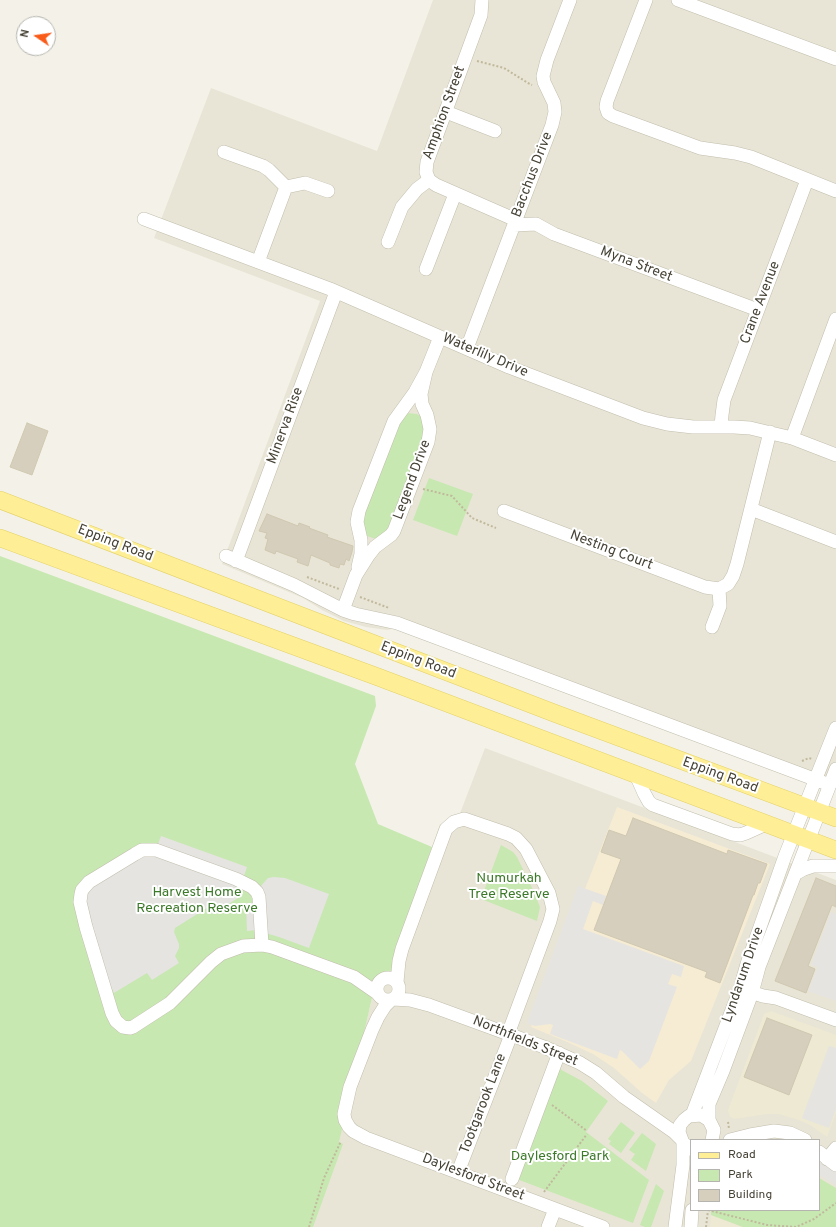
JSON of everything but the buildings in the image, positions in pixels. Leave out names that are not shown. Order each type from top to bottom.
[{"type":"main road","name":"Epping Road","points":[[0,500],[554,713],[836,818]]},
{"type":"main road","name":"Epping Road","points":[[0,538],[371,674],[830,848]]},
{"type":"street","name":"Amphion Street","points":[[482,0],[481,15],[446,112],[426,162],[426,172],[429,180],[436,185],[515,223]]},
{"type":"street","name":"Bacchus Drive","points":[[467,348],[554,117],[554,103],[544,82],[544,69],[570,0]]},
{"type":"street","points":[[646,0],[607,101],[606,107],[608,113],[683,143],[700,148],[751,157],[836,191]]},
{"type":"street","points":[[678,0],[836,59]]},
{"type":"street","points":[[446,112],[495,131]]},
{"type":"street","points":[[224,152],[263,166],[286,187]]},
{"type":"street","points":[[388,242],[402,207],[417,189],[429,180]]},
{"type":"street","name":"Crane Avenue","points":[[721,427],[724,400],[807,180]]},
{"type":"street","points":[[286,187],[305,183],[328,191]]},
{"type":"street","points":[[258,262],[286,187]]},
{"type":"street","points":[[426,269],[455,194]]},
{"type":"street","name":"Waterlily Drive","points":[[144,219],[336,292],[509,367],[643,418],[667,424],[693,427],[750,428],[792,438],[836,455]]},
{"type":"street","name":"Myna Street","points":[[515,223],[536,224],[566,238],[758,310]]},
{"type":"street","name":"Minerva Rise","points":[[231,559],[336,292]]},
{"type":"street","points":[[792,438],[836,319]]},
{"type":"street","name":"Legend Drive","points":[[343,610],[356,575],[361,554],[361,540],[357,522],[359,511],[394,421],[415,392],[426,372],[440,337]]},
{"type":"street","name":"Legend Drive","points":[[356,575],[375,547],[384,541],[394,531],[428,442],[430,429],[422,404],[421,394],[426,372]]},
{"type":"street","points":[[403,408],[418,409],[427,416]]},
{"type":"street","points":[[712,627],[720,606],[719,589],[728,584],[733,576],[737,564],[770,432]]},
{"type":"street","points":[[750,509],[836,542]]},
{"type":"street","name":"Nesting Court","points":[[504,511],[705,587],[719,589]]},
{"type":"street","points":[[358,530],[366,539],[374,542],[384,541]]},
{"type":"street","name":"Epping Road","points":[[231,559],[294,585],[343,610],[397,624],[830,785]]},
{"type":"street","points":[[812,810],[816,781],[836,728]]},
{"type":"street","points":[[801,837],[812,810],[830,785],[836,769]]},
{"type":"street","name":"Tootgarook Lane","points":[[391,981],[443,836],[450,825],[464,819],[516,838],[526,849],[549,893],[553,909],[509,1035],[458,1172]]},
{"type":"street","name":"Lyndarum Drive","points":[[685,1143],[679,1132],[680,1125],[684,1120],[691,1116],[747,987],[759,967],[794,874],[801,837]]},
{"type":"street","name":"Lyndarum Drive","points":[[712,1139],[714,1130],[710,1122],[709,1104],[723,1070],[747,987],[747,964],[801,837]]},
{"type":"street","points":[[262,945],[259,897],[257,892],[240,881],[156,850],[142,850],[89,882],[82,890],[80,902],[112,1013],[116,1021],[123,1027],[133,1027],[170,1003],[201,970],[221,954],[243,946],[262,945],[272,947],[354,977],[391,981]]},
{"type":"street","points":[[794,874],[813,866],[836,866]]},
{"type":"street","points":[[354,977],[384,1000],[392,1000]]},
{"type":"street","points":[[372,1030],[378,994],[377,985],[391,981]]},
{"type":"street","points":[[372,1030],[384,1008],[398,994],[391,981]]},
{"type":"street","name":"Northfields Street","points":[[391,981],[429,1005]]},
{"type":"street","points":[[747,987],[765,990],[776,998],[836,1020]]},
{"type":"street","name":"Northfields Street","points":[[392,1000],[410,1000],[429,1005],[559,1053],[580,1063],[596,1073],[624,1097],[654,1117],[685,1143]]},
{"type":"street","name":"Daylesford Street","points":[[372,1030],[347,1098],[344,1114],[346,1123],[352,1131],[366,1138],[603,1227]]},
{"type":"street","points":[[512,1179],[559,1053]]},
{"type":"street","points":[[691,1116],[701,1115],[719,1130],[730,1134],[750,1135]]},
{"type":"street","name":"Northfields Street","points":[[654,1117],[678,1119],[691,1116]]},
{"type":"street","points":[[734,1139],[774,1131],[790,1133],[803,1139]]},
{"type":"street","points":[[675,1227],[684,1165],[685,1143]]},
{"type":"street","points":[[827,1159],[836,1148]]},
{"type":"street","points":[[548,1227],[555,1209]]},
{"type":"street","points":[[691,1227],[692,1211]]},
{"type":"path","points":[[472,60],[497,65],[513,73],[528,84],[548,90]]},
{"type":"path","points":[[412,485],[452,496],[472,518],[496,528]]},
{"type":"path","points":[[539,1203],[545,1191],[587,1132],[543,1098]]},
{"type":"path","points":[[309,1227],[324,1178],[341,1141]]},
{"type":"path","points":[[712,1211],[768,1225],[796,1226],[814,1219],[836,1203]]},
{"type":"path","points":[[706,1227],[708,1211]]},
{"type":"shaded area","points":[[433,0],[836,0],[836,784],[417,624],[387,630],[366,627],[344,621],[303,598],[222,564],[320,301],[154,238],[211,88],[377,151]]},
{"type":"shaded area","points":[[485,748],[836,880],[836,1227],[307,1227],[338,1143],[372,998],[379,979],[389,975],[440,824],[454,829]]},
{"type":"shaded area","points":[[617,807],[770,864],[691,1061],[669,1080],[656,1103],[642,1093],[614,1068],[593,1054],[531,1027]]},
{"type":"shaded area","points":[[161,836],[247,867],[244,876],[233,891],[238,898],[214,913],[210,906],[175,928],[174,932],[179,948],[175,956],[179,963],[152,980],[147,973],[114,993],[107,978],[86,902],[86,897],[94,885],[158,844]]},
{"type":"shaded area","points":[[268,878],[285,878],[329,894],[309,948],[255,930],[247,931],[246,903],[252,903],[253,899],[251,897]]},
{"type":"shaded area","points":[[578,886],[606,896],[603,905],[593,901],[583,929],[684,966],[681,977],[672,974],[668,984],[677,987],[649,1061],[640,1069],[620,1050],[617,1059],[550,1034],[553,1025],[535,1026],[527,1023]]},
{"type":"shaded area","points":[[831,912],[836,914],[836,1001],[808,991],[818,967],[811,965]]},
{"type":"shaded area","points":[[771,1011],[836,1035],[836,1113],[827,1137],[810,1125],[779,1114],[767,1114],[734,1119],[730,1117],[728,1110],[764,1014]]},
{"type":"shaded area","points":[[829,1046],[836,1048],[836,1109],[829,1128],[802,1118]]},
{"type":"shaded area","points":[[820,1162],[836,1173],[836,1185],[820,1176]]},
{"type":"shaded area","points":[[711,1215],[743,1227],[710,1227]]},
{"type":"green space","points":[[407,413],[417,414],[424,421],[425,437],[388,533],[376,539],[365,535],[362,516],[396,426]]},
{"type":"green space","points":[[429,478],[473,494],[457,536],[413,520]]},
{"type":"green space","name":"Harvest Home Recreation Reserve","points":[[0,556],[375,696],[376,706],[355,764],[378,824],[432,847],[389,976],[379,979],[372,998],[339,1142],[343,1144],[313,1227],[0,1227]]},
{"type":"green space","name":"Numurkah Tree Reserve","points":[[501,845],[513,852],[517,857],[534,892],[540,907],[537,921],[481,899]]},
{"type":"green space","name":"Daylesford Park","points":[[556,1067],[582,1081],[608,1101],[586,1132],[649,1180],[633,1223],[514,1178]]},
{"type":"green space","points":[[621,1122],[635,1133],[621,1153],[609,1144],[611,1141],[608,1139]]},
{"type":"green space","points":[[642,1133],[656,1144],[646,1171],[631,1160],[635,1154],[629,1150]]},
{"type":"green space","points":[[820,1179],[836,1188],[836,1227],[743,1227],[711,1215],[711,1211],[820,1211]]},
{"type":"green space","points":[[656,1184],[664,1191],[651,1227],[645,1227],[640,1225]]}]
